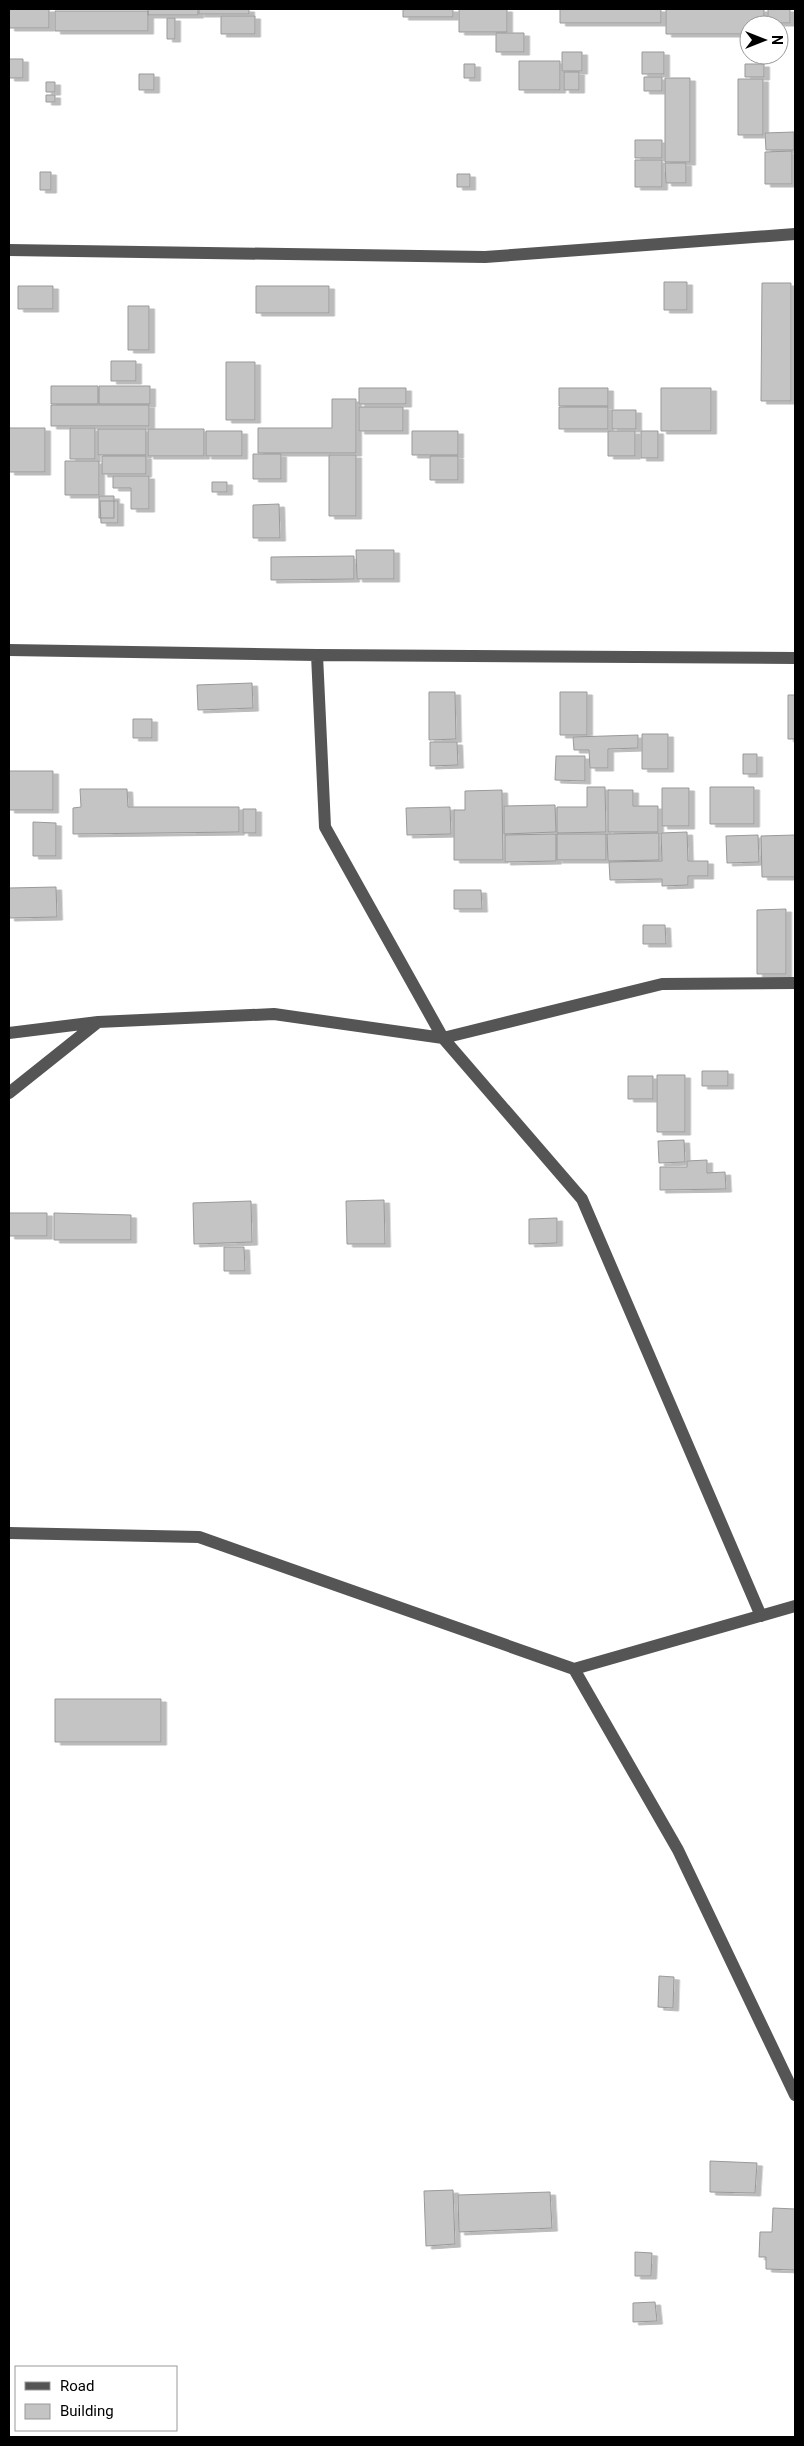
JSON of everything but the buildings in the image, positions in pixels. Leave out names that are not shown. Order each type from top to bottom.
[{"type":"street","points":[[9,250],[486,257],[795,234]]},
{"type":"street","points":[[9,650],[317,655],[795,658]]},
{"type":"street","points":[[317,655],[325,827],[443,1038],[582,1199],[762,1616]]},
{"type":"street","points":[[9,1033],[98,1022],[274,1014],[443,1038],[662,984],[795,983]]},
{"type":"street","points":[[9,1093],[98,1022]]},
{"type":"street","points":[[9,1533],[199,1537],[574,1669],[795,1606]]},
{"type":"street","points":[[574,1669],[678,1850],[795,2095]]}]
